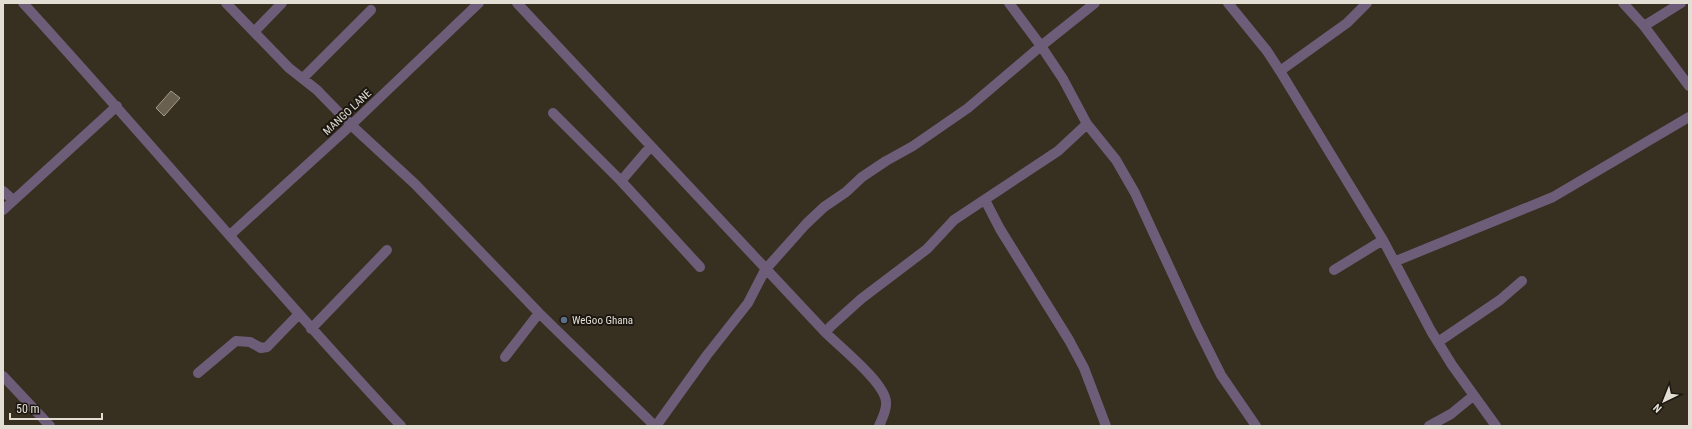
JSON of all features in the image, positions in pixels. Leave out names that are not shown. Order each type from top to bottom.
[{"type":"street","points":[[23,3],[117,106],[298,315],[401,426]]},
{"type":"street","points":[[226,3],[288,68],[303,78],[415,184],[538,313],[656,426],[716,343],[748,303],[765,270],[790,241],[824,207],[886,161],[913,146],[968,108],[1041,46],[1095,3]]},
{"type":"street","points":[[254,32],[282,3]]},
{"type":"street","name":"MANGO LANE","points":[[230,236],[351,125],[479,3]]},
{"type":"street","points":[[517,3],[765,270],[826,333],[869,373],[884,393],[886,402],[879,426]]},
{"type":"street","points":[[1009,3],[1063,79],[1087,124],[1116,160],[1135,193],[1197,328],[1221,375],[1256,426]]},
{"type":"street","points":[[1228,3],[1267,51],[1280,71],[1396,261],[1430,331],[1473,396],[1496,426]]},
{"type":"street","points":[[1280,71],[1347,23],[1367,3]]},
{"type":"street","points":[[1623,3],[1644,26],[1689,86]]},
{"type":"street","points":[[1644,26],[1681,3]]},
{"type":"street","points":[[303,78],[371,10]]},
{"type":"street","points":[[3,210],[117,106]]},
{"type":"street","points":[[553,113],[621,181],[700,267]]},
{"type":"street","points":[[1396,261],[1553,197],[1689,117]]},
{"type":"street","points":[[826,333],[830,326],[861,299],[927,249],[954,220],[1058,151],[1087,124]]},
{"type":"street","points":[[621,181],[651,146]]},
{"type":"street","points":[[3,190],[13,200]]},
{"type":"street","points":[[985,200],[1000,229],[1084,368],[1106,426]]},
{"type":"street","points":[[1334,270],[1383,240]]},
{"type":"street","points":[[311,329],[387,250]]},
{"type":"street","points":[[1438,342],[1500,300],[1522,281]]},
{"type":"street","points":[[505,357],[538,313]]},
{"type":"street","points":[[198,373],[236,341],[250,342],[261,348],[267,347],[298,315]]},
{"type":"street","points":[[3,376],[50,426]]},
{"type":"street","points":[[1429,426],[1451,414],[1473,396]]},
{"type":"building","points":[[171,91],[180,98],[164,116],[156,108]]},
{"type":"place","name":"WeGoo Ghana","points":[[564,320]]}]
